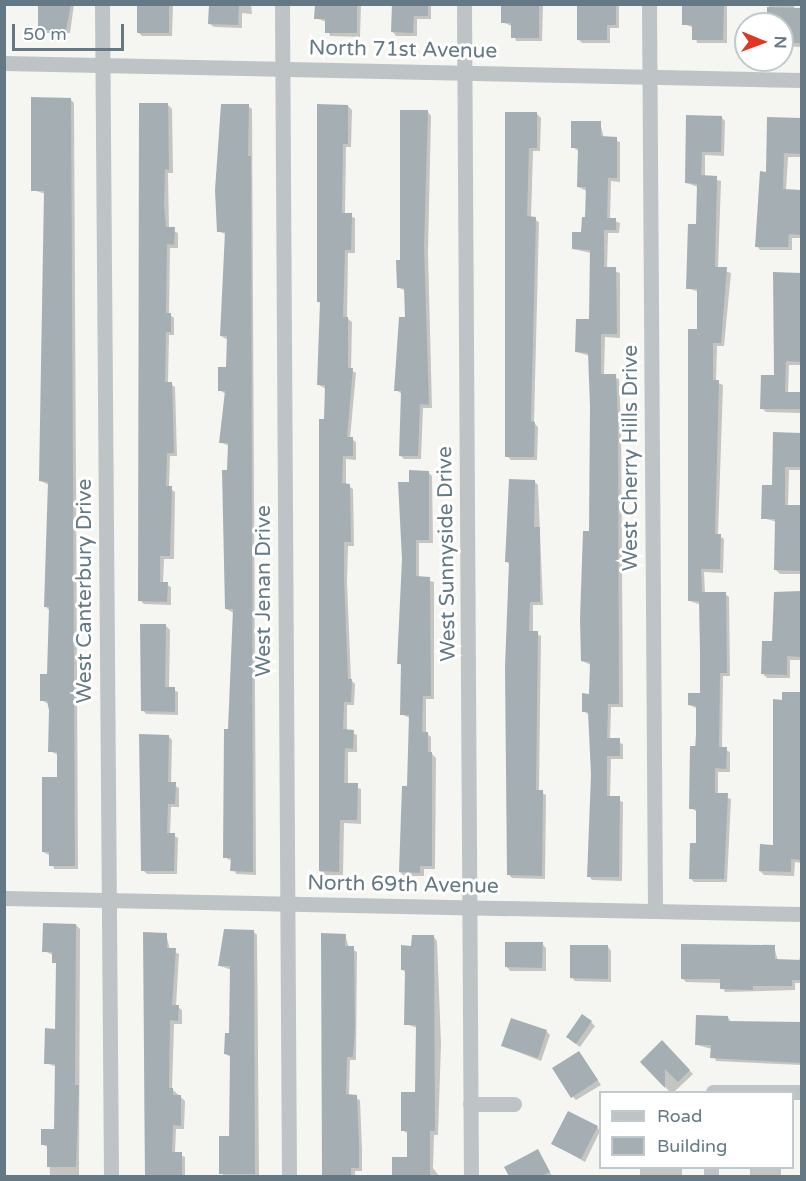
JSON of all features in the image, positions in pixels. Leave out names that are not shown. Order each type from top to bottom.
[{"type":"street","name":"West Canterbury Drive","points":[[102,4],[111,1176]]},
{"type":"street","name":"West Jenan Drive","points":[[282,4],[289,1176]]},
{"type":"street","name":"West Sunnyside Drive","points":[[464,4],[471,1176]]},
{"type":"street","name":"West Cherry Hills Drive","points":[[650,4],[655,910]]},
{"type":"street","name":"North 71st Avenue","points":[[4,63],[801,80]]},
{"type":"street","name":"North 69th Avenue","points":[[4,898],[801,914]]},
{"type":"street","points":[[470,1104],[514,1104]]},
{"type":"building","points":[[38,4],[71,4],[66,30],[38,30]]},
{"type":"building","points":[[137,4],[169,4],[169,33],[137,33]]},
{"type":"building","points":[[209,4],[239,4],[238,25],[208,24]]},
{"type":"building","points":[[315,4],[357,4],[357,33],[325,33],[325,19],[314,19]]},
{"type":"building","points":[[392,4],[428,4],[428,16],[414,16],[413,33],[391,32]]},
{"type":"building","points":[[501,4],[539,4],[539,38],[511,38],[511,23],[501,23]]},
{"type":"building","points":[[577,4],[616,4],[616,25],[607,25],[607,40],[577,40]]},
{"type":"building","points":[[682,4],[724,4],[723,40],[692,40],[692,25],[682,25]]},
{"type":"building","points":[[767,7],[801,8],[801,43],[794,43],[794,12],[767,12]]},
{"type":"building","points":[[31,97],[71,98],[75,866],[49,866],[49,852],[42,852],[42,777],[57,777],[57,752],[48,752],[49,710],[47,701],[40,701],[40,674],[47,674],[49,607],[44,607],[48,482],[39,481],[44,191],[31,191]]},
{"type":"building","points":[[139,103],[168,103],[169,170],[165,169],[164,206],[166,227],[175,227],[174,245],[167,244],[166,313],[171,313],[171,332],[166,332],[165,382],[172,382],[174,453],[167,453],[166,486],[172,486],[170,556],[160,556],[160,582],[168,582],[167,602],[138,601]]},
{"type":"building","points":[[221,104],[249,104],[253,872],[230,871],[231,858],[223,858],[224,729],[228,729],[233,609],[225,609],[222,470],[227,470],[228,443],[219,443],[225,391],[218,391],[218,367],[226,367],[227,336],[220,336],[225,232],[217,232],[215,190]]},
{"type":"building","points":[[317,104],[348,105],[348,144],[343,144],[342,213],[352,213],[351,250],[345,250],[343,317],[348,317],[348,368],[353,368],[347,437],[353,437],[353,456],[343,456],[342,483],[350,484],[351,542],[344,542],[344,577],[348,679],[352,679],[351,702],[344,702],[343,729],[354,730],[353,749],[345,748],[344,783],[358,783],[357,820],[340,820],[339,872],[319,871],[319,419],[324,419],[325,385],[317,385],[320,302],[317,302]]},
{"type":"building","points":[[400,110],[428,110],[424,247],[429,405],[420,404],[418,456],[399,456],[401,391],[394,391],[399,317],[405,317],[404,288],[397,288],[396,260],[400,260]]},
{"type":"building","points":[[505,112],[537,112],[537,148],[529,148],[527,216],[536,217],[531,421],[535,422],[534,457],[505,457]]},
{"type":"building","points":[[686,115],[722,116],[721,152],[702,152],[701,175],[717,176],[715,267],[727,267],[721,343],[713,343],[713,380],[719,380],[715,534],[721,534],[720,569],[701,569],[702,592],[726,592],[727,673],[720,673],[719,747],[727,747],[726,769],[715,768],[715,793],[728,793],[724,879],[689,879],[690,843],[696,843],[696,809],[689,809],[690,746],[696,746],[696,706],[688,705],[688,693],[700,693],[700,653],[699,601],[688,601],[688,329],[697,329],[697,289],[686,289],[688,224],[696,224],[697,184],[685,183]]},
{"type":"building","points":[[767,117],[801,118],[800,154],[784,153],[783,189],[801,190],[801,235],[789,234],[788,247],[755,247],[760,171],[766,172]]},
{"type":"building","points":[[571,121],[601,121],[601,136],[617,137],[617,178],[608,178],[607,218],[616,218],[616,230],[604,230],[604,267],[616,267],[617,334],[601,334],[601,374],[616,374],[618,419],[619,704],[608,704],[607,738],[620,738],[620,756],[607,756],[607,796],[620,796],[619,877],[587,877],[591,775],[588,712],[582,712],[582,693],[589,694],[590,662],[581,661],[580,619],[583,531],[589,531],[590,407],[588,353],[575,352],[576,319],[589,319],[590,250],[572,249],[572,232],[581,232],[582,217],[585,217],[586,187],[577,187],[578,148],[571,148]]},
{"type":"building","points":[[773,272],[801,273],[801,362],[786,361],[785,392],[801,392],[801,409],[760,409],[761,375],[774,375]]},
{"type":"building","points":[[773,432],[801,433],[801,467],[785,467],[785,505],[801,505],[801,571],[774,570],[775,519],[761,519],[762,485],[772,485]]},
{"type":"building","points":[[409,470],[429,471],[429,540],[416,540],[416,576],[430,577],[431,696],[423,696],[422,732],[428,732],[428,752],[432,752],[432,866],[420,866],[420,873],[399,872],[402,786],[407,786],[409,715],[400,715],[401,664],[397,664],[402,559],[398,482],[409,482]]},
{"type":"building","points":[[509,479],[535,480],[534,527],[540,527],[540,602],[530,602],[529,631],[538,631],[536,790],[543,790],[542,876],[507,875],[505,667],[509,562],[505,562]]},
{"type":"building","points":[[801,591],[801,657],[787,656],[787,675],[761,674],[762,641],[772,641],[774,592]]},
{"type":"building","points":[[140,624],[166,624],[165,687],[175,687],[175,712],[141,711]]},
{"type":"building","points":[[782,692],[801,692],[801,860],[791,859],[791,872],[759,871],[760,844],[773,845],[773,699],[782,700]]},
{"type":"building","points":[[139,734],[169,735],[168,782],[176,782],[175,804],[168,804],[167,833],[175,833],[174,871],[141,871]]},
{"type":"building","points":[[43,923],[76,924],[75,1085],[79,1085],[76,1167],[47,1167],[47,1145],[41,1145],[41,1129],[54,1129],[55,1064],[44,1064],[45,1028],[55,1029],[56,963],[52,963],[52,952],[42,952]]},
{"type":"building","points":[[224,929],[254,930],[255,1174],[219,1174],[219,1136],[229,1136],[230,1055],[224,1054],[225,1033],[229,1033],[230,966],[218,966]]},
{"type":"building","points":[[143,932],[167,933],[167,948],[176,948],[172,1005],[179,1005],[178,1021],[170,1020],[169,1088],[173,1088],[173,1095],[181,1095],[181,1126],[173,1125],[172,1152],[182,1152],[182,1176],[145,1176]]},
{"type":"building","points":[[321,933],[346,934],[345,946],[354,946],[355,1027],[353,1057],[347,1057],[346,1094],[357,1095],[359,1168],[351,1168],[351,1176],[322,1176]]},
{"type":"building","points":[[412,935],[434,935],[435,1131],[430,1131],[430,1176],[392,1176],[392,1157],[407,1157],[407,1131],[401,1131],[401,1092],[415,1092],[416,1025],[404,1025],[405,970],[401,970],[401,945],[411,946]]},
{"type":"building","points":[[505,942],[543,942],[542,968],[505,967]]},
{"type":"building","points":[[681,944],[775,945],[775,959],[801,960],[801,980],[792,980],[792,986],[753,986],[753,990],[720,989],[720,979],[681,979]]},
{"type":"building","points":[[570,945],[608,945],[608,979],[570,978]]},
{"type":"building","points":[[582,1014],[592,1021],[576,1044],[566,1037]]},
{"type":"building","points":[[696,1015],[728,1016],[728,1021],[801,1022],[801,1063],[710,1058],[711,1045],[695,1045]]},
{"type":"building","points":[[511,1018],[547,1030],[538,1058],[501,1046]]},
{"type":"building","points":[[662,1040],[690,1070],[678,1082],[665,1069],[665,1088],[640,1062]]},
{"type":"building","points":[[579,1051],[598,1080],[571,1098],[552,1068]]},
{"type":"building","points":[[568,1111],[598,1126],[581,1159],[551,1144]]},
{"type":"building","points":[[538,1149],[550,1172],[541,1176],[509,1176],[504,1167]]}]
